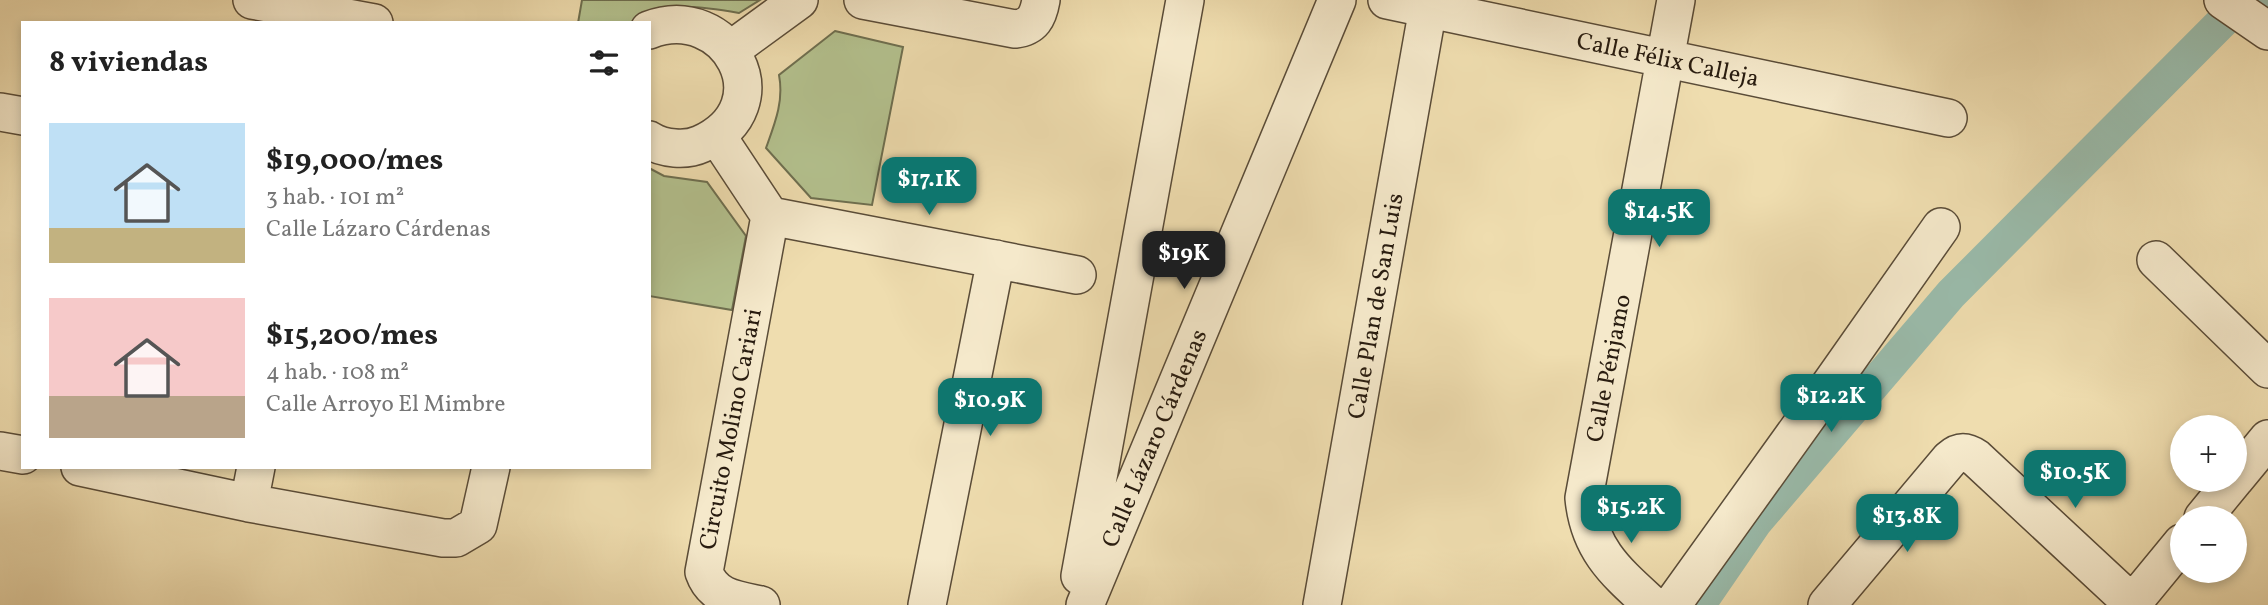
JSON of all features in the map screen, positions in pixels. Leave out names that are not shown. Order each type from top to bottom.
[{"type":"street","points":[[252,0],[363,21]]},
{"type":"street","points":[[732,49],[799,0]]},
{"type":"street","points":[[863,0],[1014,29],[1029,26],[1034,21],[1038,16],[1041,0]]},
{"type":"street","points":[[1075,605],[1185,0]]},
{"type":"street","name":"Calle Lázaro Cárdenas","points":[[1085,605],[1337,0]]},
{"type":"street","name":"Calle Félix Calleja","points":[[1387,0],[1948,118]]},
{"type":"street","name":"Calle Pénjamo","points":[[1652,605],[1605,560],[1587,519],[1584,498],[1676,0]]},
{"type":"street","name":"Calle Plan de San Luis","points":[[1322,605],[1427,8]]},
{"type":"street","points":[[651,29],[679,21],[700,24],[718,34],[732,49],[740,66],[743,86],[740,106],[731,122],[717,136],[697,146],[675,149],[651,141]]},
{"type":"street","points":[[0,112],[21,116]]},
{"type":"street","points":[[717,136],[770,216],[1077,275]]},
{"type":"street","name":"Circuito Molino Cariari","points":[[761,605],[720,594],[706,579],[704,565],[770,216]]},
{"type":"street","points":[[1672,605],[1941,227]]},
{"type":"street","points":[[927,605],[996,259]]},
{"type":"street","points":[[2156,260],[2268,369]]},
{"type":"street","points":[[2247,464],[2268,439]]},
{"type":"street","points":[[0,451],[21,455]]},
{"type":"street","points":[[1827,605],[1950,459],[1961,452],[1976,458],[2132,604],[2170,558]]},
{"type":"street","points":[[89,469],[249,503],[443,538],[456,538],[478,525],[491,469]]},
{"type":"street","points":[[249,503],[256,469]]},
{"type":"street","points":[[2213,506],[2224,492]]},
{"type":"green space","points":[[582,0],[760,0],[739,13],[684,7],[658,11],[637,21],[578,21]]},
{"type":"green space","points":[[835,31],[903,47],[872,205],[811,198],[766,148],[779,103],[779,75]]},
{"type":"green space","points":[[651,169],[664,176],[707,182],[746,236],[732,310],[651,296]]},
{"type":"waterway","points":[[1699,605],[1756,522],[1951,294],[2234,10],[2254,0]]}]
